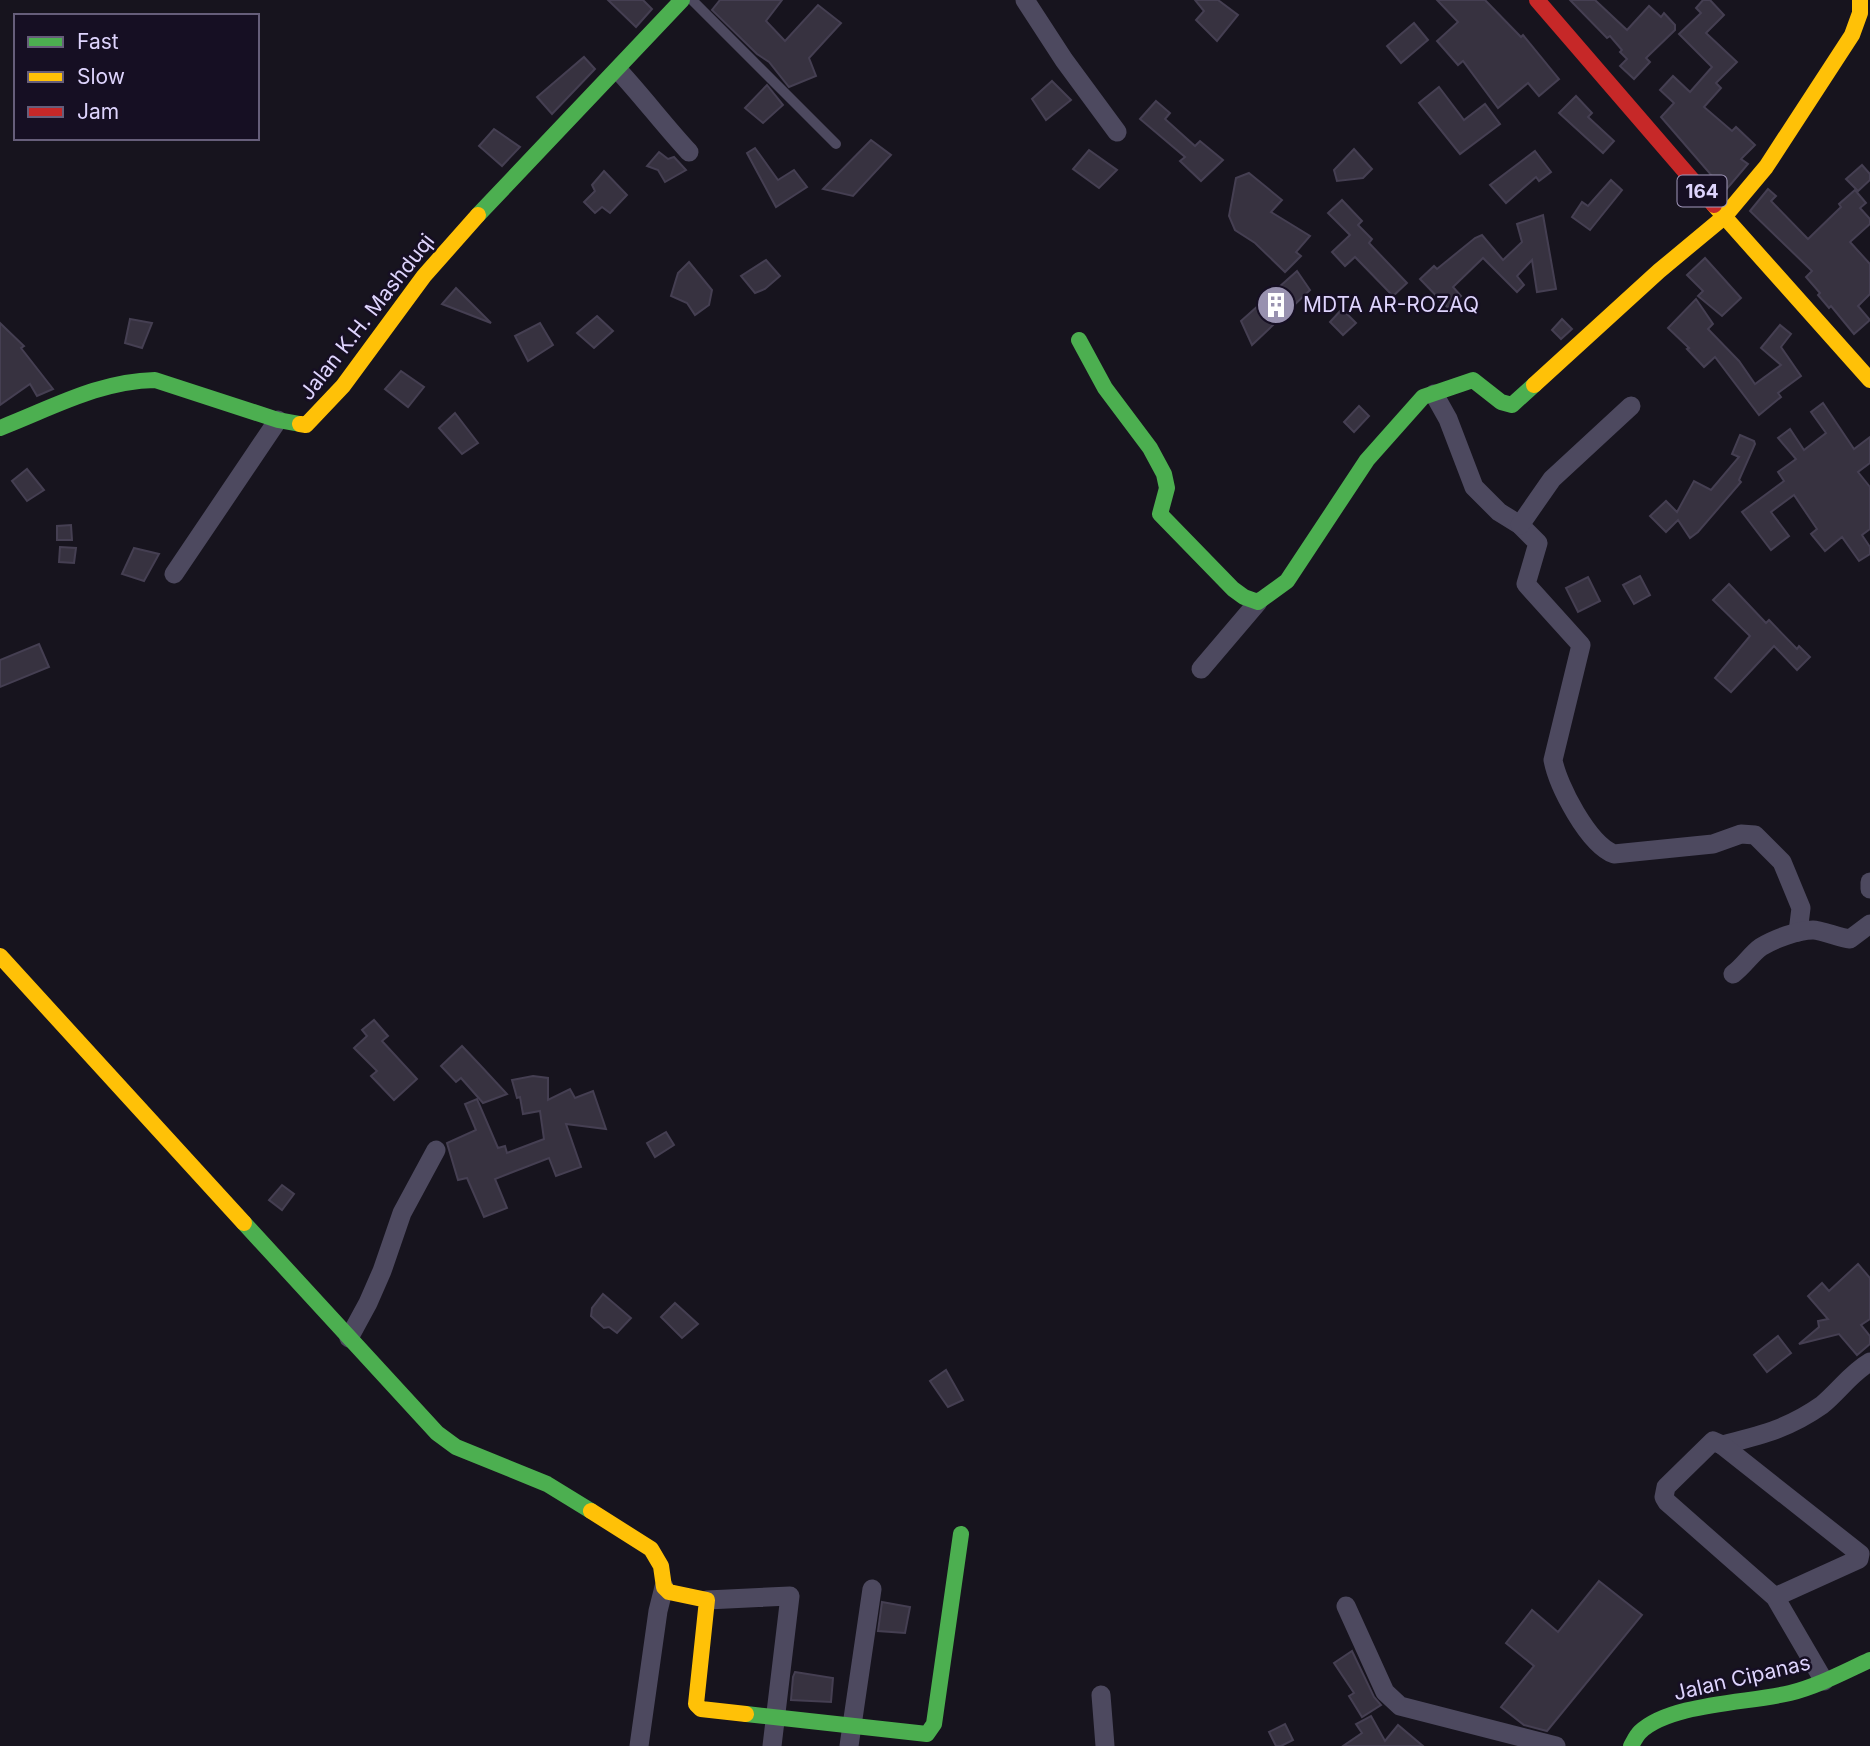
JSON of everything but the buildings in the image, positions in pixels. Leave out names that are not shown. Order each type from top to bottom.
[{"type":"street","name":"Jalan K.H. Mashduqi","points":[[0,428],[96,387],[139,379],[165,383],[278,420],[306,425],[325,408],[353,374],[439,257],[682,0]]},
{"type":"street","points":[[1025,0],[1064,60],[1117,132]]},
{"type":"street","name":"164","points":[[1537,0],[1724,217],[1870,380]]},
{"type":"street","points":[[1201,669],[1258,602],[1287,581],[1367,460],[1423,397],[1473,380],[1480,383],[1502,404],[1512,405],[1659,271],[1724,217],[1766,167],[1861,36],[1860,0]]},
{"type":"street","points":[[618,70],[646,101],[654,115],[689,152]]},
{"type":"street","points":[[1079,340],[1103,384],[1153,454],[1167,482],[1160,514],[1233,589],[1258,602]]},
{"type":"street","points":[[1434,394],[1448,419],[1474,487],[1499,512],[1520,524],[1538,543],[1526,584],[1582,647],[1553,760],[1556,777],[1574,810],[1603,848],[1614,855],[1713,844],[1741,834],[1755,835],[1782,862],[1801,908],[1798,932]]},
{"type":"street","points":[[1520,524],[1552,479],[1631,406]]},
{"type":"street","points":[[174,574],[278,420]]},
{"type":"street","points":[[1870,882],[1870,889]]},
{"type":"street","points":[[1733,974],[1759,948],[1798,932],[1815,929],[1831,936],[1850,939],[1870,924]]},
{"type":"street","points":[[0,956],[437,1433],[456,1447],[547,1484],[651,1549],[661,1566],[664,1587],[658,1611],[639,1746]]},
{"type":"street","points":[[349,1338],[382,1271],[402,1213],[436,1150]]},
{"type":"street","points":[[1723,1445],[1777,1431],[1822,1404],[1855,1372],[1870,1362]]},
{"type":"street","points":[[1775,1597],[1860,1559],[1860,1554],[1723,1445],[1713,1441],[1666,1488],[1664,1497],[1775,1597],[1824,1681]]},
{"type":"street","points":[[707,1600],[696,1706],[701,1709],[774,1718],[924,1734],[931,1731],[934,1724],[961,1534]]},
{"type":"street","points":[[664,1587],[668,1592],[707,1600],[790,1596],[772,1746]]},
{"type":"street","points":[[849,1746],[872,1589]]},
{"type":"street","points":[[1346,1606],[1385,1692],[1400,1706],[1556,1746]]},
{"type":"street","name":"Jalan Cipanas","points":[[1632,1746],[1640,1731],[1666,1717],[1730,1702],[1791,1693],[1870,1660]]},
{"type":"street","points":[[1101,1695],[1105,1746]]},
{"type":"lane","points":[[692,0],[836,144]]},
{"type":"traffic: fast","points":[[478,215],[682,0]]},
{"type":"traffic: fast","points":[[1079,340],[1105,388],[1150,448],[1164,474],[1167,488],[1160,514],[1233,589],[1258,602],[1287,581],[1367,460],[1423,397],[1473,380],[1501,402],[1512,405],[1534,385]]},
{"type":"traffic: fast","points":[[0,428],[95,390],[155,380],[278,420],[300,424]]},
{"type":"traffic: fast","points":[[244,1223],[437,1433],[456,1447],[547,1484],[591,1511]]},
{"type":"traffic: fast","points":[[746,1714],[927,1734],[934,1724],[961,1534]]},
{"type":"traffic: fast","points":[[1631,1746],[1640,1732],[1653,1722],[1670,1715],[1711,1705],[1790,1693],[1821,1683],[1870,1660]]},
{"type":"traffic: slow","points":[[1534,385],[1659,271],[1724,217],[1766,167],[1852,35],[1860,13],[1860,0]]},
{"type":"traffic: slow","points":[[1714,205],[1870,380]]},
{"type":"traffic: slow","points":[[300,424],[306,425],[343,386],[424,276],[478,215]]},
{"type":"traffic: slow","points":[[0,956],[244,1223]]},
{"type":"traffic: slow","points":[[591,1511],[651,1549],[661,1566],[664,1587],[669,1592],[707,1600],[696,1704],[701,1709],[746,1714]]},
{"type":"traffic: jam","points":[[1537,0],[1714,205]]},
{"type":"place","name":"MDTA AR-ROZAQ","points":[[1276,305]]}]
